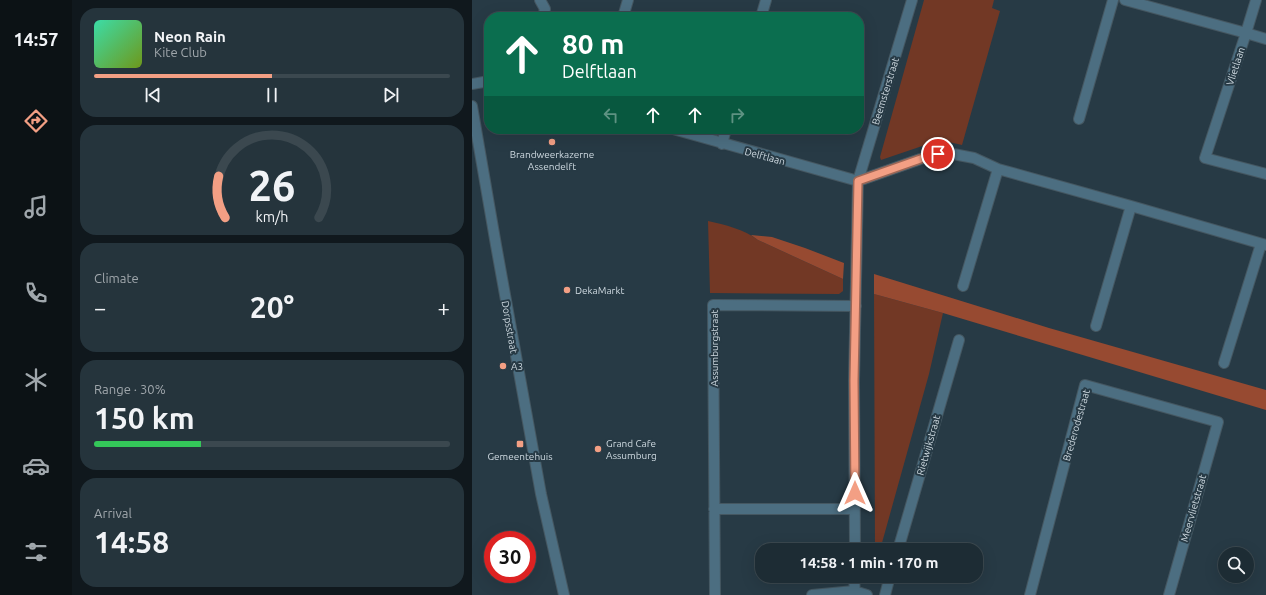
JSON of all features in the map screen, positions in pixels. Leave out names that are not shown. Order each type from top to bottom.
[{"type":"street","points":[[540,0],[545,9],[544,12]]},
{"type":"street","points":[[624,12],[628,0]]},
{"type":"street","points":[[762,12],[766,0]]},
{"type":"street","name":"Beemsterstraat","points":[[858,181],[912,0]]},
{"type":"street","points":[[1079,119],[1113,0]]},
{"type":"street","name":"Vlietlaan","points":[[1125,0],[1246,33],[1205,158],[1266,174]]},
{"type":"street","points":[[1256,0],[1246,33],[1266,39]]},
{"type":"street","points":[[472,84],[484,81]]},
{"type":"street","name":"Dorpsstraat","points":[[472,106],[541,494],[564,595]]},
{"type":"street","name":"Delftlaan","points":[[689,134],[858,181]]},
{"type":"street","points":[[722,144],[725,134]]},
{"type":"street","points":[[855,543],[854,381],[858,181],[929,156],[948,153],[974,158],[998,169],[1263,244],[1224,363]]},
{"type":"street","points":[[963,286],[998,169]]},
{"type":"street","points":[[1096,326],[1131,206]]},
{"type":"street","name":"Assumburgstraat","points":[[715,595],[713,305],[856,306]]},
{"type":"street","name":"Rietwijkstraat","points":[[900,543],[959,340]]},
{"type":"street","name":"Brederodestraat","points":[[1030,595],[1085,385],[1218,422]]},
{"type":"street","name":"Meervlietstraat","points":[[1169,595],[1218,422]]},
{"type":"street","points":[[714,509],[855,509]]},
{"type":"street","points":[[854,583],[855,593]]},
{"type":"street","points":[[885,595],[888,583]]},
{"type":"street","points":[[812,595],[855,593],[867,595]]},
{"type":"shaded area","points":[[924,0],[994,0],[992,8],[1000,11],[962,145],[940,140],[881,160],[880,157]]},
{"type":"shaded area","points":[[708,221],[741,230],[758,240],[843,279],[843,291],[839,294],[710,293]]},
{"type":"shaded area","points":[[751,235],[772,237],[844,263],[843,279],[758,240]]},
{"type":"shaded area","points":[[874,274],[1049,328],[1266,390],[1266,410],[943,313],[874,294]]},
{"type":"shaded area","points":[[874,294],[943,313],[929,374],[882,543],[875,543]]},
{"type":"place","name":"Brandweerkazerne Assendelft","points":[[552,142]]},
{"type":"place","name":"DekaMarkt","points":[[567,290]]},
{"type":"place","name":"A3","points":[[503,366]]},
{"type":"place","name":"Gemeentehuis","points":[[520,444]]},
{"type":"place","name":"Grand Cafe Assumburg","points":[[598,449]]},
{"type":"route","points":[[855,493],[854,381],[858,181],[938,154]]}]
